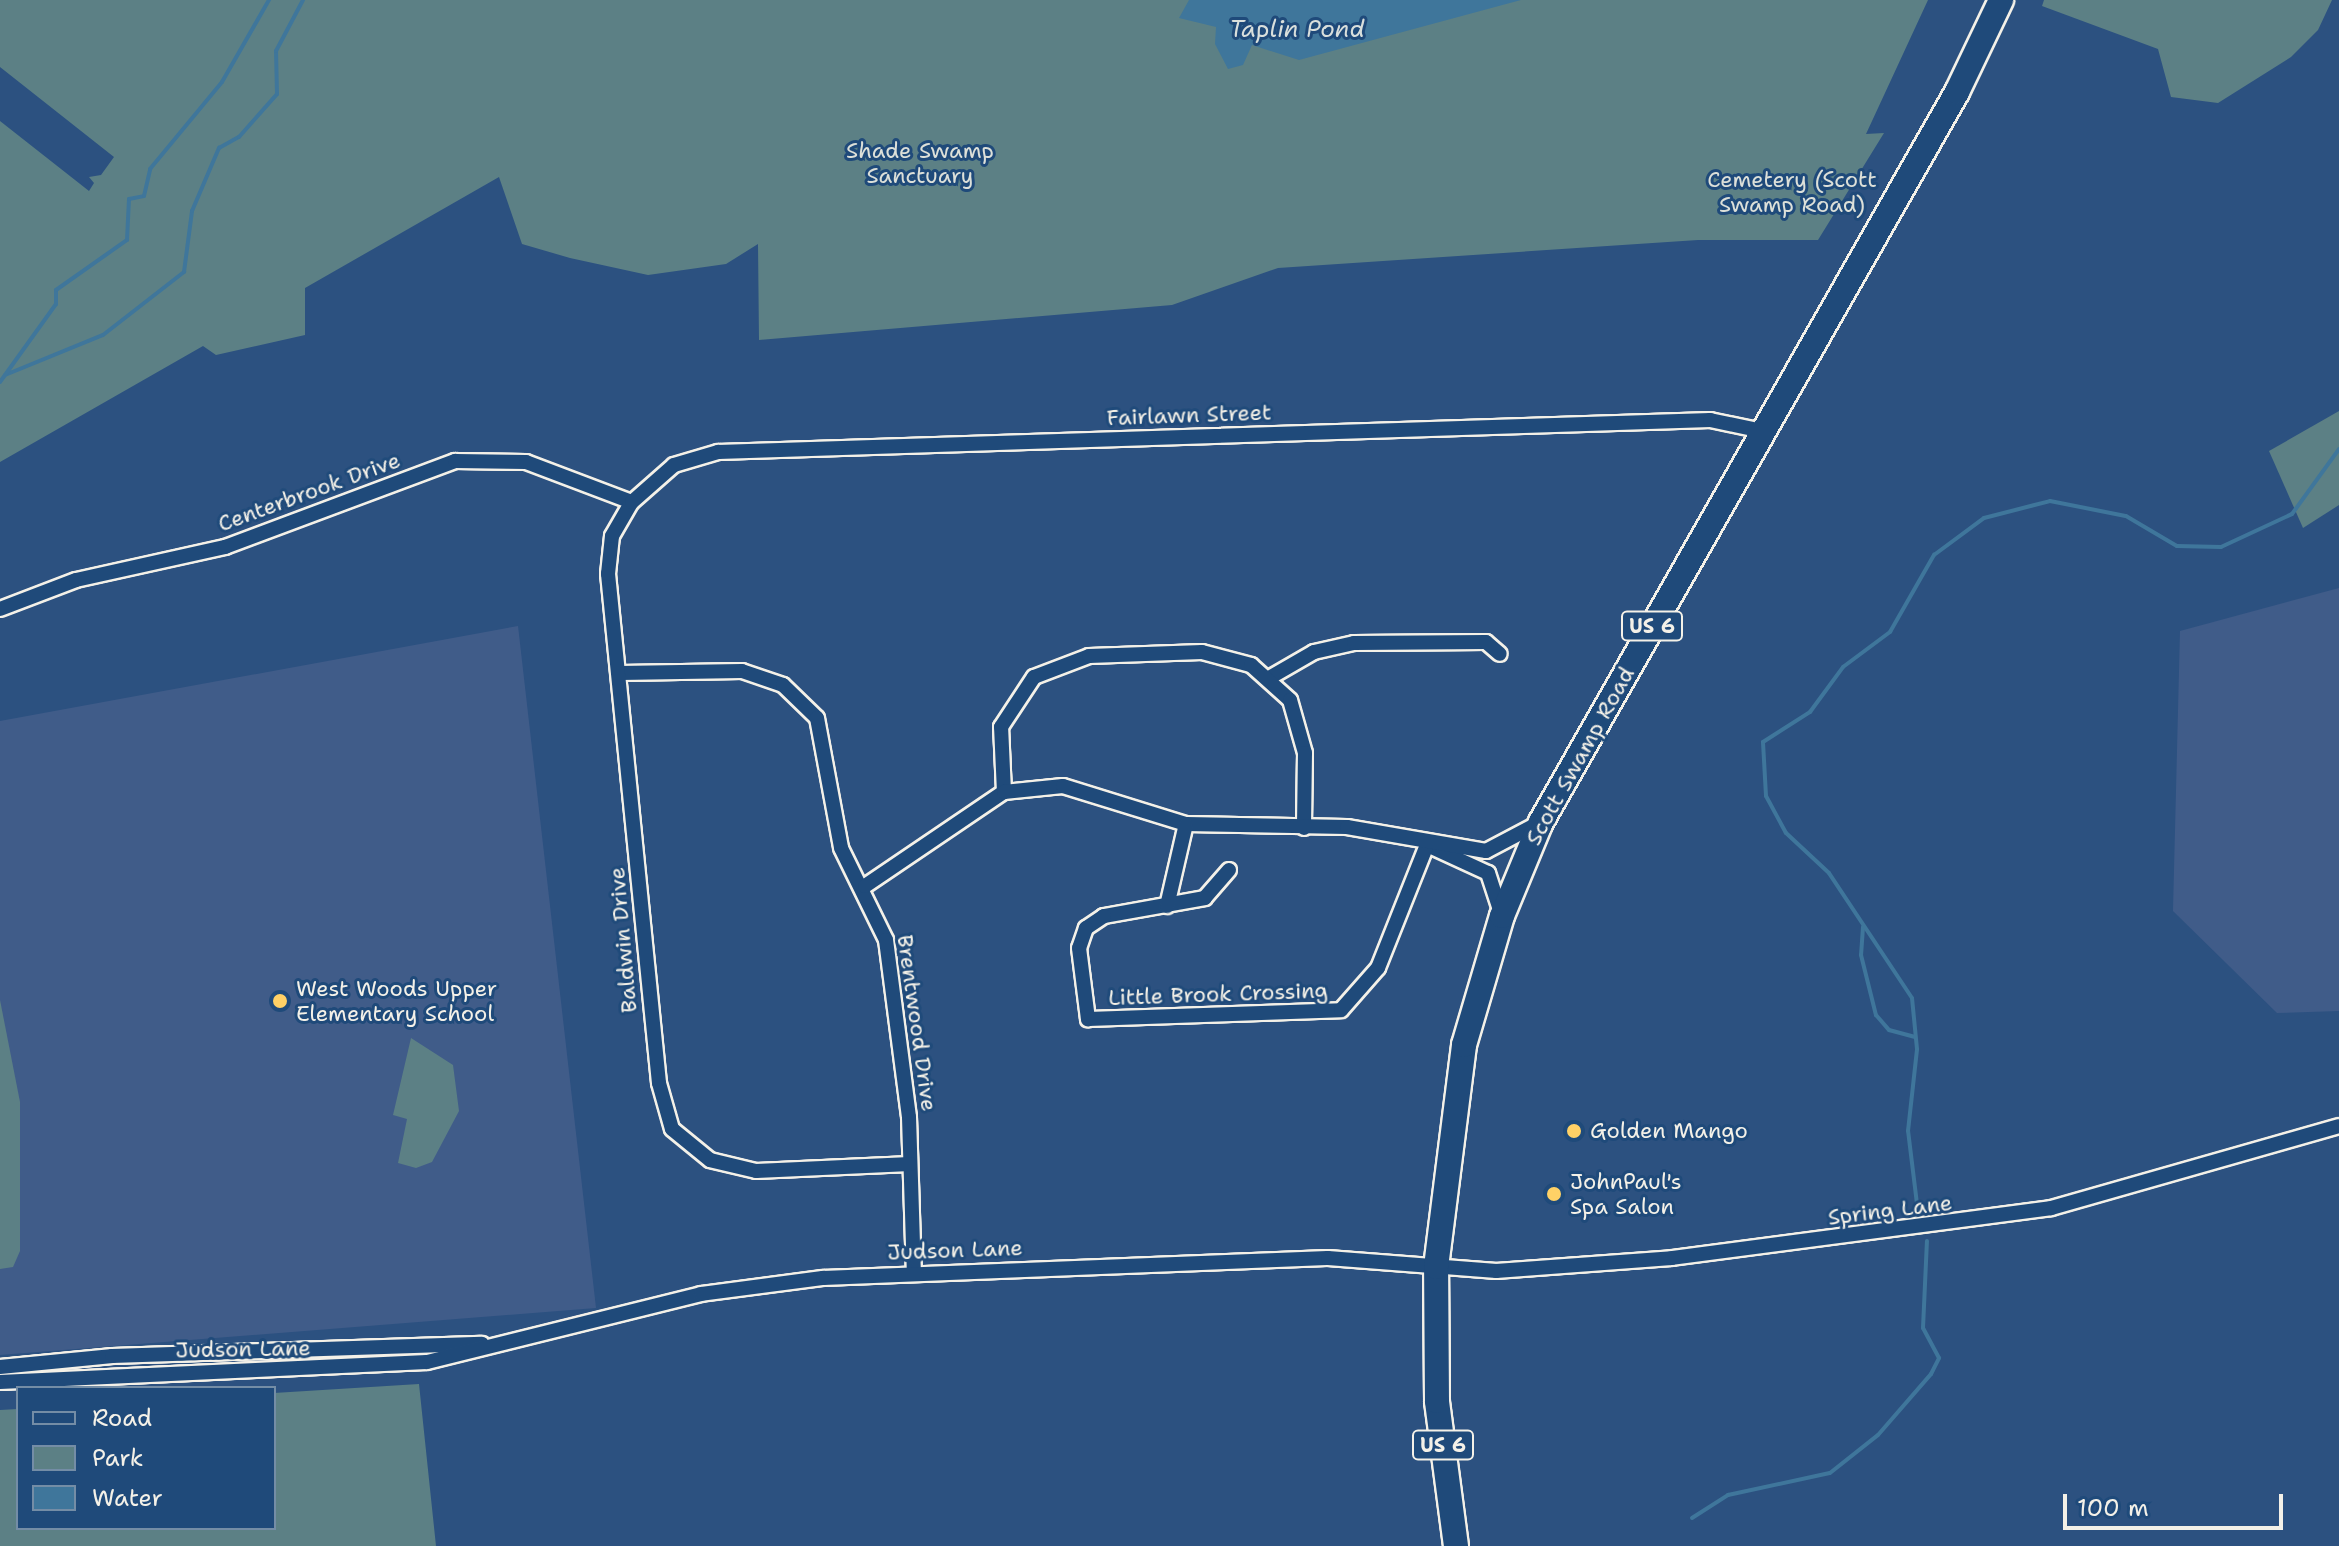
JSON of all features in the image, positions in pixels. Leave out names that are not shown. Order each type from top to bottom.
[{"type":"highway","name":"Scott Swamp Road","points":[[1456,1546],[1437,1401],[1436,1267],[1464,1045],[1502,916],[1541,822],[1957,92],[2001,0]]},
{"type":"street","name":"Fairlawn Street","points":[[632,502],[674,465],[718,452],[1710,420],[1762,431]]},
{"type":"street","name":"Centerbrook Drive","points":[[0,609],[76,580],[225,547],[455,461],[526,462],[632,502]]},
{"type":"street","name":"Baldwin Drive","points":[[632,502],[612,536],[608,574],[659,1083],[672,1129],[710,1160],[756,1171],[910,1164]]},
{"type":"street","points":[[1269,678],[1314,652],[1354,643],[1486,642],[1500,654]]},
{"type":"street","points":[[1004,792],[1001,727],[1020,693],[1051,667],[1089,656],[1202,652],[1236,658],[1269,678],[1290,700],[1302,733],[1304,828]]},
{"type":"street","name":"Brentwood Drive","points":[[620,673],[742,671],[803,699],[827,741],[841,848],[865,886],[886,940],[910,1164],[914,1273]]},
{"type":"street","points":[[865,886],[1004,792],[1063,786],[1186,824],[1347,827],[1427,845],[1486,851],[1541,822]]},
{"type":"street","points":[[1167,906],[1186,824]]},
{"type":"street","points":[[1427,845],[1488,873],[1502,916]]},
{"type":"street","name":"Little Brook Crossing","points":[[1229,870],[1205,898],[1104,916],[1086,928],[1079,948],[1088,1019],[1327,1015],[1354,1002],[1372,978],[1427,845]]},
{"type":"street","name":"Spring Lane","points":[[1436,1267],[1496,1271],[1672,1258],[1953,1224],[2051,1208],[2339,1126]]},
{"type":"street","name":"Judson Lane","points":[[0,1382],[117,1372],[374,1368],[443,1359],[482,1344],[745,1286],[914,1273],[1328,1258],[1436,1267]]},
{"type":"street","name":"Judson Lane","points":[[0,1367],[112,1356],[482,1344]]},
{"type":"shaded area","points":[[2339,588],[2339,1011],[2277,1013],[2173,911],[2180,631]]},
{"type":"shaded area","name":"West Woods Upper Elementary School","points":[[518,626],[596,1308],[0,1355],[0,721]]},
{"type":"green space","points":[[0,0],[1928,0],[1866,134],[1884,133],[1818,240],[1698,240],[1278,268],[1172,305],[759,340],[758,244],[726,264],[648,275],[570,258],[522,244],[499,177],[305,288],[305,335],[216,355],[203,346],[0,462],[0,121],[89,191],[94,183],[89,177],[101,175],[114,157],[0,67]]},
{"type":"green space","points":[[2044,0],[2332,0],[2318,30],[2291,57],[2218,103],[2171,97],[2158,49],[2042,6]]},
{"type":"green space","points":[[2339,411],[2339,505],[2303,528],[2269,451]]},
{"type":"green space","points":[[0,1000],[20,1102],[20,1251],[13,1267],[0,1269]]},
{"type":"green space","points":[[411,1038],[453,1065],[459,1111],[432,1162],[416,1168],[398,1163],[407,1119],[393,1115]]},
{"type":"green space","points":[[419,1384],[436,1546],[0,1546],[0,1410],[16,1409],[16,1530],[276,1530],[276,1393]]},
{"type":"water","name":"Taplin Pond","points":[[1189,0],[1521,0],[1299,60],[1252,45],[1243,65],[1228,69],[1215,44],[1216,27],[1179,18]]},
{"type":"waterway","points":[[0,382],[56,304],[56,290],[127,240],[129,199],[144,196],[150,169],[222,82],[269,0]]},
{"type":"waterway","points":[[5,375],[103,335],[184,272],[192,211],[219,148],[239,137],[277,94],[276,51],[303,0]]},
{"type":"waterway","points":[[1918,1212],[1908,1131],[1917,1049],[1912,998],[1829,873],[1786,833],[1766,796],[1763,742],[1810,712],[1843,667],[1890,632],[1934,555],[1984,518],[2050,501],[2126,516],[2177,546],[2221,547],[2292,514],[2339,449]]},
{"type":"waterway","points":[[1863,927],[1861,955],[1876,1015],[1889,1030],[1915,1037]]},
{"type":"waterway","points":[[1692,1518],[1728,1495],[1830,1473],[1878,1435],[1931,1374],[1939,1358],[1923,1328],[1927,1241]]},
{"type":"place","name":"West Woods Upper Elementary School","points":[[280,1001]]},
{"type":"place","name":"Golden Mango","points":[[1574,1131]]},
{"type":"place","name":"JohnPaul's Spa Salon","points":[[1554,1194]]},
{"type":"park label","name":"Shade Swamp Sanctuary","points":[[920,162]]},
{"type":"park label","name":"Cemetery (Scott Swamp Road)","points":[[1792,192]]}]
